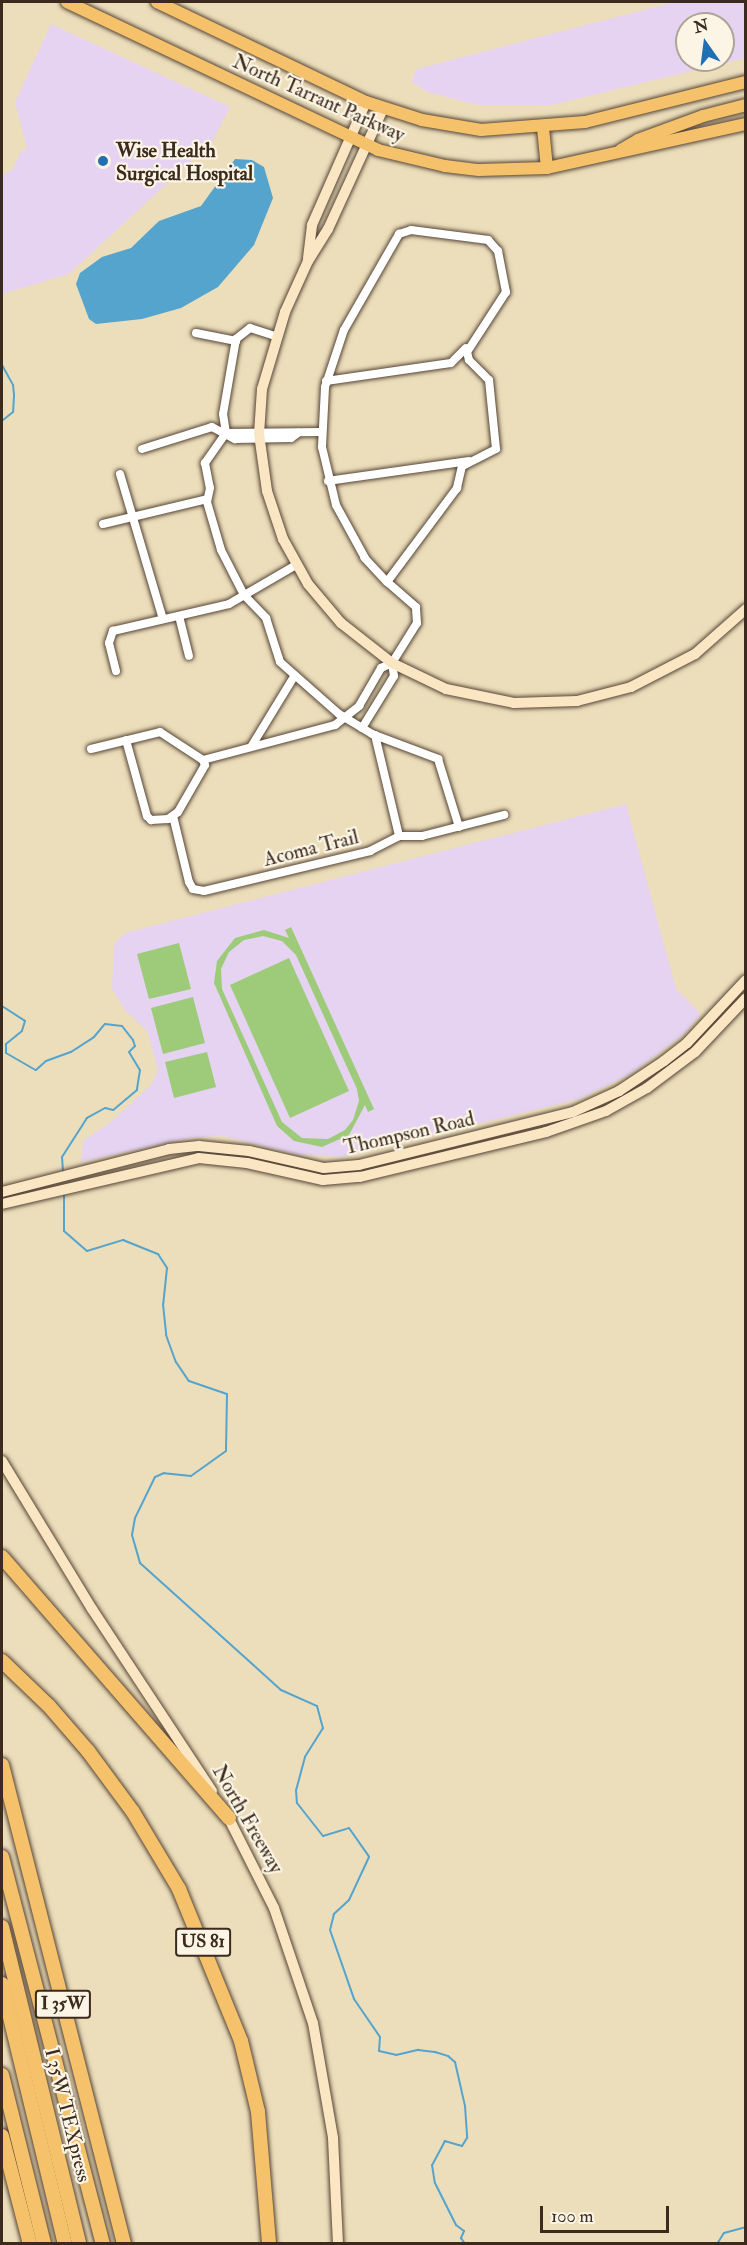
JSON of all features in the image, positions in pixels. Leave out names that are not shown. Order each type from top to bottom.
[{"type":"highway","points":[[2,1557],[229,1818]]},
{"type":"highway","name":"US 81","points":[[2,1661],[88,1751],[134,1812],[162,1856],[206,1948],[241,2041],[258,2112],[268,2244]]},
{"type":"highway","name":"I 35W","points":[[2,1765],[124,2244]]},
{"type":"highway","points":[[2,1857],[103,2244]]},
{"type":"highway","name":"I 35W TEXpress","points":[[2,1927],[79,2244]]},
{"type":"highway","name":"I 35W TEXpress","points":[[2,1984],[65,2244]]},
{"type":"highway","points":[[2,2075],[44,2244]]},
{"type":"highway","points":[[2,2136],[30,2244]]},
{"type":"main road","name":"North Tarrant Parkway","points":[[68,2],[368,145],[411,159],[456,167],[547,168],[746,124]]},
{"type":"main road","name":"North Tarrant Parkway","points":[[157,2],[383,109],[481,130],[543,128],[585,122],[746,82]]},
{"type":"main road","points":[[612,155],[638,140],[746,105]]},
{"type":"main road","points":[[543,128],[547,168]]},
{"type":"street","points":[[308,261],[312,225],[349,136],[366,102]]},
{"type":"street","points":[[383,109],[328,229],[308,261],[275,336],[265,372],[259,434],[271,508],[296,565],[341,623],[392,663],[441,687],[476,698],[514,703],[578,701],[621,691],[674,668],[746,609]]},
{"type":"street","points":[[203,760],[312,733],[345,718],[362,700],[381,668],[392,663],[419,615],[415,605],[387,582],[349,533],[328,481],[321,432],[326,381],[338,344],[396,237],[411,230],[486,240],[496,246],[506,292],[470,343],[451,363],[326,381]]},
{"type":"street","points":[[275,336],[247,328],[236,341],[223,414],[226,433],[206,460],[210,488],[207,499],[221,550],[243,596],[266,618],[274,650],[295,675],[345,718],[362,728],[438,759],[459,827]]},
{"type":"street","points":[[196,333],[236,341]]},
{"type":"street","points":[[387,582],[457,488],[462,466],[491,454],[498,440],[489,380],[469,360],[470,343]]},
{"type":"street","points":[[142,449],[209,428],[226,433],[235,439],[259,434],[291,438],[298,433],[321,432]]},
{"type":"street","points":[[328,481],[473,460]]},
{"type":"street","points":[[120,474],[136,516],[164,619]]},
{"type":"street","points":[[103,524],[207,499]]},
{"type":"street","points":[[116,671],[109,643],[113,631],[226,604],[296,565]]},
{"type":"street","points":[[179,616],[189,656]]},
{"type":"street","points":[[362,728],[394,675],[392,663]]},
{"type":"street","points":[[251,747],[295,675]]},
{"type":"street","points":[[362,700],[375,707]]},
{"type":"street","points":[[91,749],[126,740],[160,732],[203,760],[205,765],[173,816],[159,821],[147,816],[126,740]]},
{"type":"street","points":[[375,735],[399,836]]},
{"type":"street","name":"Acoma Trail","points":[[173,816],[193,889],[204,891],[370,851],[399,836],[422,836],[504,815]]},
{"type":"street","name":"Thompson Road","points":[[2,1192],[169,1149],[235,1149],[324,1167],[358,1165],[558,1116],[601,1100],[640,1078],[697,1033],[746,980]]},
{"type":"street","name":"Thompson Road","points":[[2,1204],[199,1158],[233,1161],[323,1180],[360,1177],[561,1128],[606,1111],[640,1093],[704,1043],[746,998]]},
{"type":"street","points":[[697,1033],[704,1043]]},
{"type":"street","points":[[558,1116],[561,1128]]},
{"type":"street","points":[[233,1161],[235,1149]]},
{"type":"street","points":[[406,1154],[409,1166]]},
{"type":"street","points":[[16,1188],[19,1200]]},
{"type":"street","name":"North Freeway","points":[[2,1461],[92,1609],[229,1818],[274,1908],[313,2023],[333,2138],[338,2244]]},
{"type":"shaded area","points":[[674,2],[745,2],[745,58],[735,60],[735,12],[675,12],[675,72],[688,72],[552,105],[478,105],[427,92],[411,81],[417,69]]},
{"type":"shaded area","name":"Wise Health Surgical Hospital","points":[[51,24],[230,107],[212,142],[69,274],[2,294],[2,176],[13,169],[20,153],[27,148],[15,102]]},
{"type":"shaded area","points":[[626,804],[676,989],[701,1014],[683,1035],[629,1075],[579,1099],[342,1157],[295,1154],[223,1136],[190,1138],[81,1162],[83,1141],[112,1121],[151,1085],[158,1071],[148,1032],[124,1009],[112,989],[114,944],[125,933]]},
{"type":"green space","points":[[291,927],[374,1109],[368,1112],[365,1105],[349,1135],[322,1147],[294,1141],[277,1126],[214,983],[217,961],[235,938],[264,930],[289,938],[285,930]],"holes":[[[263,936],[282,941],[296,955],[357,1089],[359,1101],[353,1120],[345,1130],[328,1139],[302,1138],[282,1122],[222,989],[221,969],[229,952],[244,940]]]},
{"type":"green space","points":[[179,943],[191,989],[149,999],[137,954]]},
{"type":"green space","points":[[289,958],[349,1091],[290,1118],[230,985]]},
{"type":"green space","points":[[193,997],[205,1043],[163,1054],[151,1008]]},
{"type":"green space","points":[[207,1052],[216,1087],[174,1098],[165,1062]]},
{"type":"water","points":[[235,159],[252,160],[264,167],[273,198],[254,245],[218,287],[181,308],[142,319],[96,324],[89,319],[76,284],[80,273],[102,257],[131,248],[159,221],[201,206]]},
{"type":"waterway","points":[[2,365],[13,385],[14,395],[13,412],[2,421]]},
{"type":"waterway","points":[[2,1006],[25,1021],[22,1031],[6,1044],[6,1053],[36,1070],[46,1061],[71,1052],[94,1037],[105,1024],[122,1026],[133,1040],[135,1046],[129,1052],[140,1070],[137,1090],[113,1110],[105,1108],[87,1118],[62,1157],[63,1173]]},
{"type":"waterway","points":[[64,1194],[64,1231],[87,1251],[123,1240],[158,1254],[167,1268],[163,1304],[166,1335],[176,1362],[189,1381],[227,1394],[226,1451],[191,1476],[164,1473],[155,1477],[135,1518],[132,1535],[140,1563],[281,1690],[317,1706],[323,1728],[305,1757],[296,1790],[297,1803],[323,1836],[349,1828],[369,1857],[349,1900],[334,1914],[330,1930],[354,1999],[380,2037],[379,2051],[396,2055],[418,2050],[435,2052],[448,2056],[455,2062],[465,2106],[467,2138],[462,2146],[445,2141],[432,2165],[435,2183],[456,2225],[464,2231],[461,2238],[465,2244]]},
{"type":"waterway","points":[[717,2244],[724,2233],[746,2227]]},
{"type":"place","name":"Wise Health Surgical Hospital","points":[[103,161]]}]
